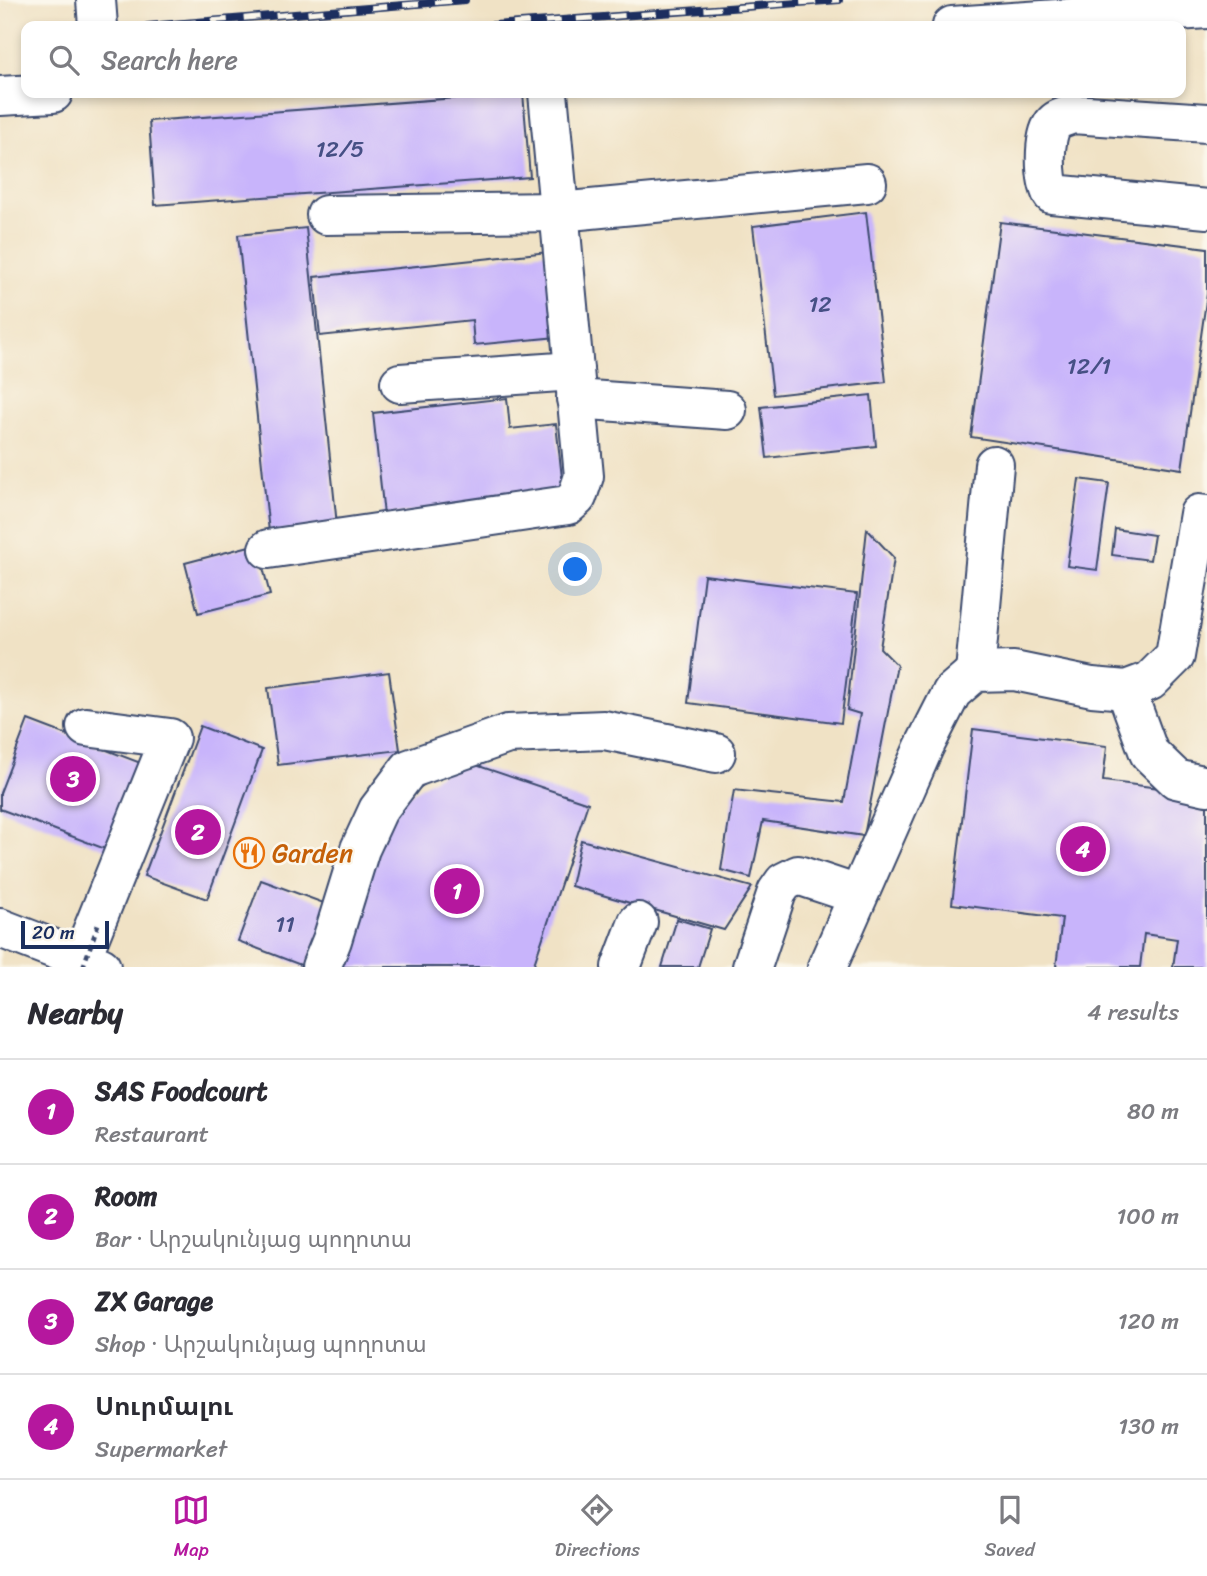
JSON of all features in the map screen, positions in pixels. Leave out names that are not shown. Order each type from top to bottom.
[{"type":"street","points":[[96,0],[97,21]]},
{"type":"street","points":[[1027,21],[1207,9]]},
{"type":"street","points":[[0,96],[21,95]]},
{"type":"street","points":[[268,549],[568,505],[578,497],[584,476],[548,98]]},
{"type":"street","points":[[1207,123],[1072,114],[1057,120],[1051,126],[1045,166],[1046,182],[1052,194],[1207,209]]},
{"type":"street","points":[[326,215],[559,212],[867,183]]},
{"type":"street","points":[[400,383],[575,385],[727,410]]},
{"type":"street","points":[[975,672],[993,465]]},
{"type":"street","points":[[827,967],[924,747],[952,692],[975,672],[1014,671],[1092,687],[1126,690],[1150,681],[1175,656],[1204,506]]},
{"type":"street","points":[[1126,690],[1149,753],[1176,779],[1207,786]]},
{"type":"street","points":[[0,928],[92,965],[170,738],[86,727]]},
{"type":"street","points":[[321,967],[360,849],[378,810],[409,769],[508,734],[604,730],[716,753]]},
{"type":"street","points":[[752,967],[777,892],[784,882],[798,875],[858,895]]},
{"type":"street","points":[[621,967],[638,922]]},
{"type":"path","points":[[92,965],[99,922]]},
{"type":"building","points":[[456,98],[523,98],[530,177],[155,205],[149,121]]},
{"type":"building","points":[[866,212],[886,382],[773,395],[753,226]]},
{"type":"building","points":[[1000,222],[1207,248],[1207,294],[1182,469],[971,437]]},
{"type":"building","points":[[306,228],[337,525],[269,532],[238,235]]},
{"type":"building","points":[[548,252],[557,337],[474,345],[472,320],[320,336],[314,277]]},
{"type":"building","points":[[871,395],[876,446],[767,458],[761,407]]},
{"type":"building","points":[[507,398],[510,429],[556,424],[564,496],[384,515],[373,413]]},
{"type":"building","points":[[1079,479],[1109,483],[1097,570],[1067,566]]},
{"type":"building","points":[[867,529],[894,558],[880,648],[897,665],[864,836],[763,821],[751,878],[721,870],[734,790],[844,802],[860,714],[847,710]]},
{"type":"building","points":[[1115,529],[1154,535],[1150,560],[1112,555]]},
{"type":"building","points":[[257,544],[270,595],[198,613],[185,563]]},
{"type":"building","points":[[704,575],[857,594],[841,723],[688,703]]},
{"type":"building","points":[[389,672],[400,750],[278,765],[268,688]]},
{"type":"building","points":[[28,720],[146,765],[113,852],[0,809],[0,793]]},
{"type":"building","points":[[200,726],[262,750],[207,899],[144,876]]},
{"type":"building","points":[[973,729],[1107,746],[1103,781],[1207,794],[1207,967],[1173,967],[1177,939],[1144,934],[1140,967],[1056,967],[1062,918],[952,904]]},
{"type":"building","points":[[461,760],[588,803],[533,967],[331,967],[379,815]]},
{"type":"building","points":[[581,840],[752,887],[724,930],[571,886]]},
{"type":"building","points":[[261,880],[332,906],[306,967],[238,941]]},
{"type":"building","points":[[677,919],[710,929],[698,967],[662,967]]},
{"type":"railway","points":[[209,21],[465,0]]},
{"type":"railway","points":[[550,21],[839,0]]},
{"type":"place","name":"ZX Garage","points":[[73,779]]},
{"type":"place","name":"Room","points":[[198,832]]},
{"type":"place","name":"Սուրմալու","points":[[1083,849]]},
{"type":"place","name":"Garden","points":[[249,853]]},
{"type":"place","name":"SAS Foodcourt","points":[[457,891]]}]
